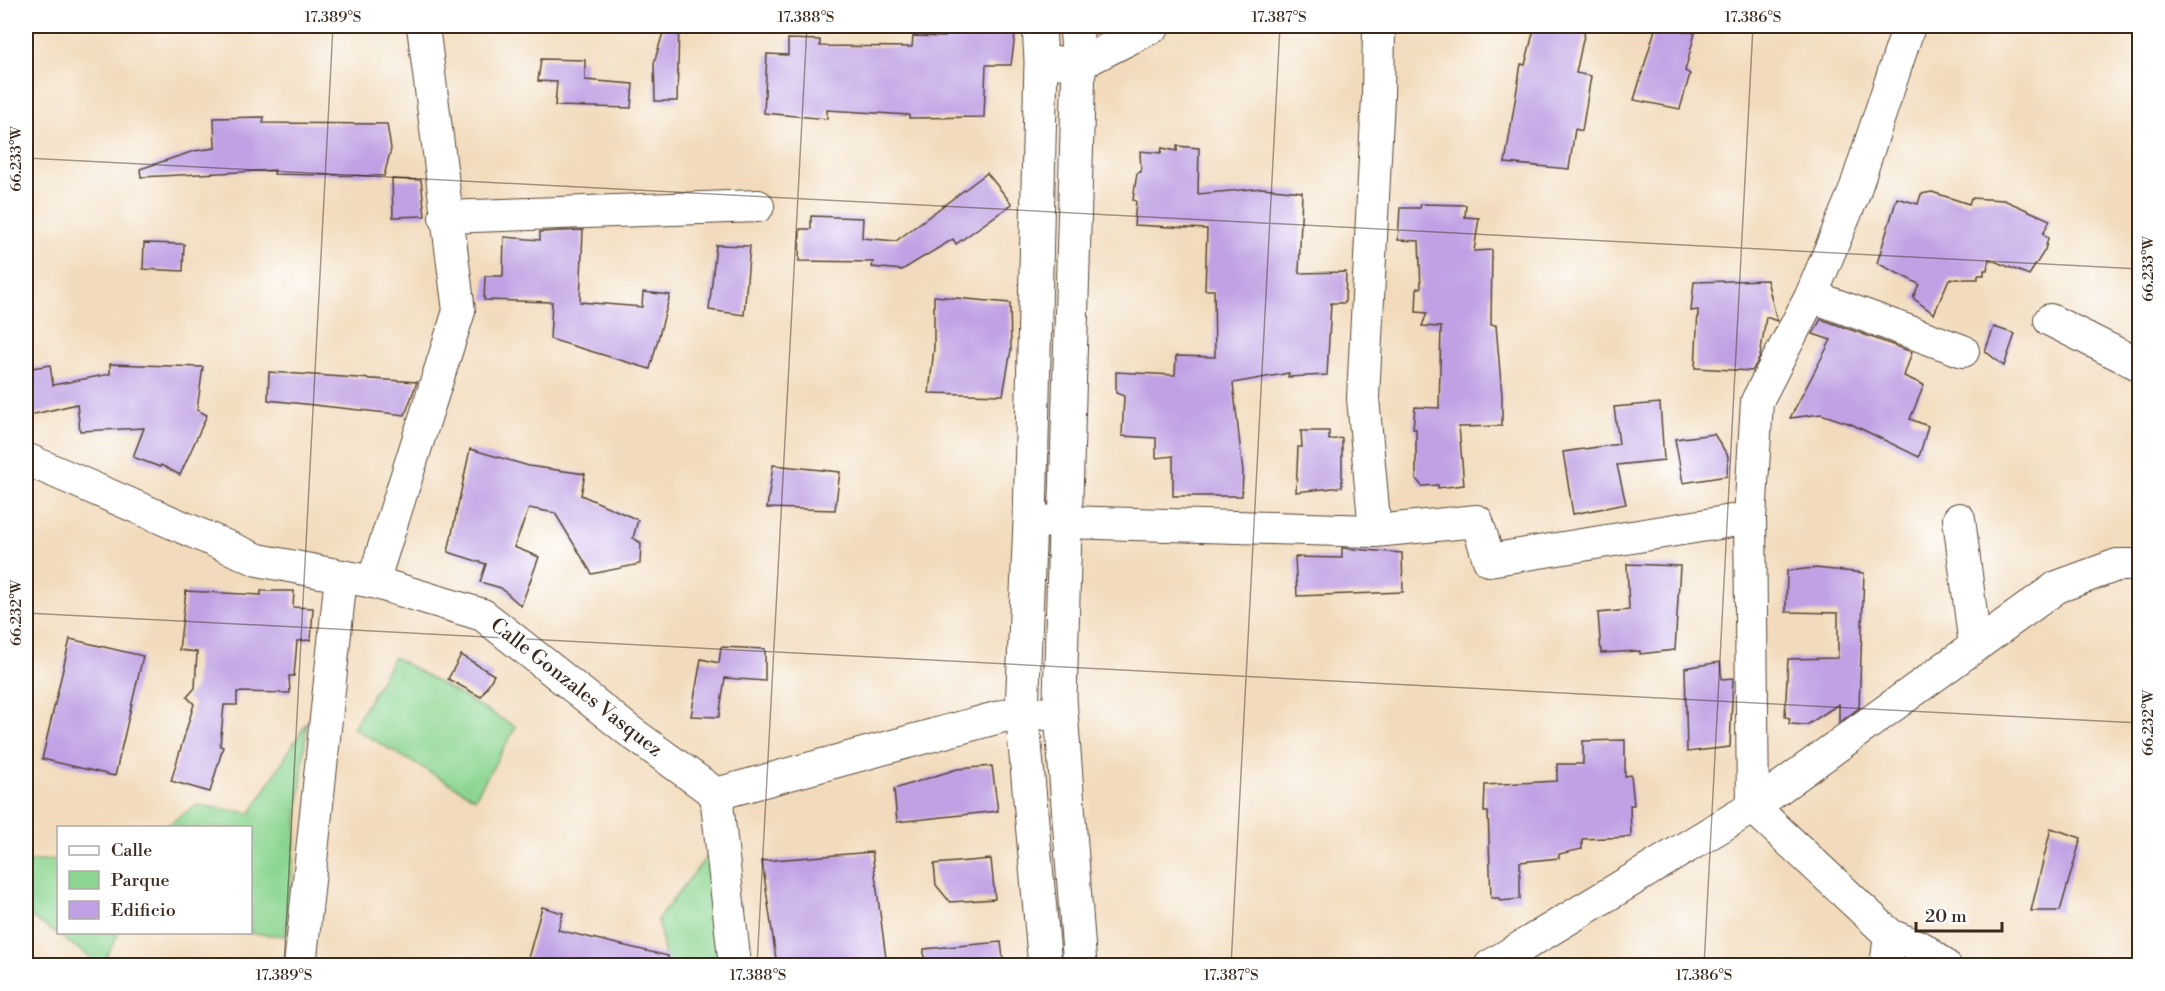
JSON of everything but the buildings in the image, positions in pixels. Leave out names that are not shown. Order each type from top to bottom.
[{"type":"street","points":[[373,582],[459,311],[445,217],[423,26]]},
{"type":"street","points":[[1039,26],[1041,62],[1030,521],[1022,711],[1044,966]]},
{"type":"street","points":[[1076,26],[1079,64],[1061,716],[1080,966]]},
{"type":"street","points":[[1041,62],[1079,64],[1154,26]]},
{"type":"street","points":[[1375,531],[1363,398],[1379,26]]},
{"type":"street","points":[[1909,26],[1854,193],[1811,296],[1757,401],[1750,518],[1753,807],[1890,935],[1922,948],[1945,966]]},
{"type":"street","points":[[445,217],[758,206]]},
{"type":"street","points":[[1811,296],[1963,351]]},
{"type":"street","points":[[2050,320],[2139,365]]},
{"type":"street","name":"Calle Gonzales Vasquez","points":[[26,459],[258,560],[373,582],[483,615],[628,730],[716,794]]},
{"type":"street","points":[[1030,521],[1375,531],[1477,522],[1490,560],[1750,518]]},
{"type":"street","points":[[1959,519],[1975,646]]},
{"type":"street","points":[[1490,966],[1520,956],[1753,807],[2057,587],[2117,565],[2138,563]]},
{"type":"street","points":[[300,966],[341,576]]},
{"type":"street","points":[[735,966],[716,794],[1022,711],[1061,716]]},
{"type":"street","points":[[1886,966],[1890,935]]},
{"type":"green space","points":[[394,657],[516,727],[475,798],[353,728]]},
{"type":"green space","points":[[307,722],[286,936],[252,933],[252,826],[166,826],[196,805],[251,813]]},
{"type":"green space","points":[[708,855],[723,965],[663,965],[665,957],[658,919]]},
{"type":"green space","points":[[57,859],[57,934],[118,934],[102,965],[26,913],[26,862]]}]
